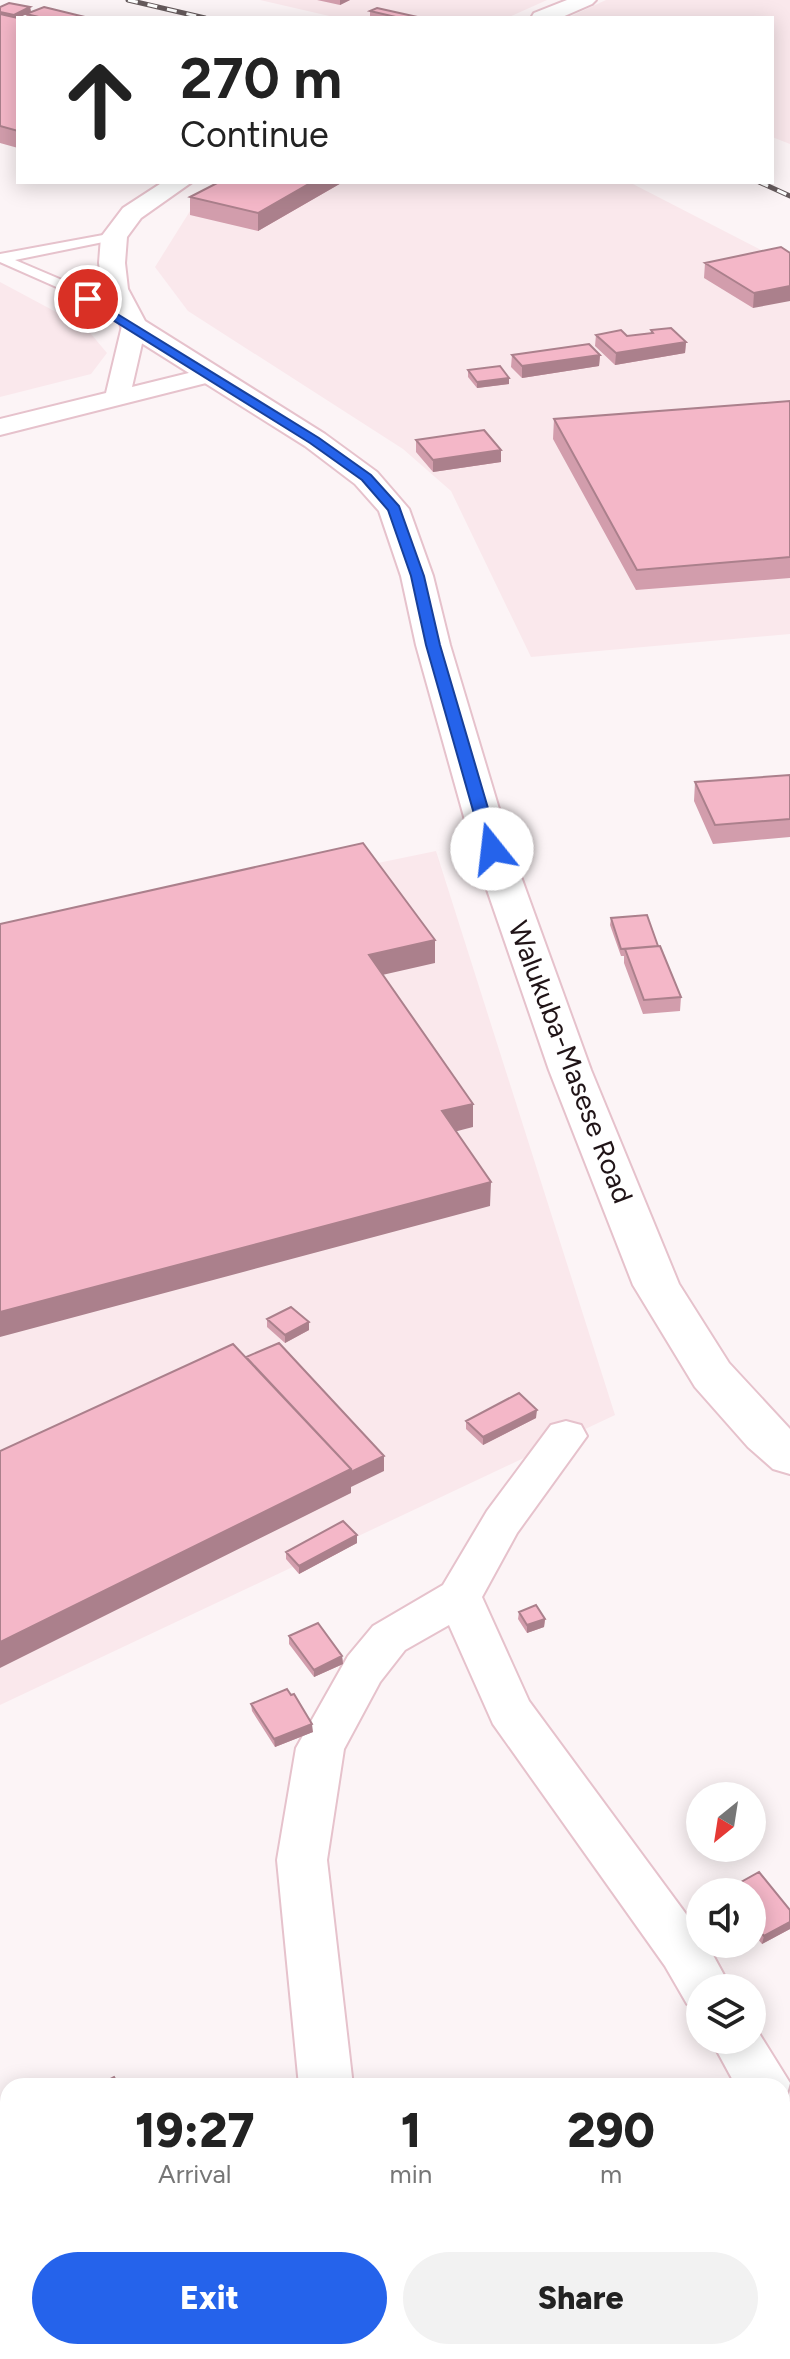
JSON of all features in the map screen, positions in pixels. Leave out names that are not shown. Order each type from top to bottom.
[{"type":"street","points":[[547,16],[585,0]]},
{"type":"street","points":[[114,237],[132,213],[177,184]]},
{"type":"street","name":"Walukuba-Masese Road","points":[[114,237],[112,263],[115,289],[134,326],[353,468],[394,509],[417,576],[433,645],[492,849],[570,1070],[656,1285],[712,1375],[765,1435],[790,1456]]},
{"type":"street","points":[[117,398],[134,326]]},
{"type":"street","points":[[0,427],[209,375]]},
{"type":"street","points":[[325,2078],[302,1860],[320,1748],[364,1669],[389,1638],[459,1597],[502,1522],[566,1436]]},
{"type":"street","points":[[459,1597],[510,1711],[683,1950],[697,1974]]},
{"type":"street","points":[[746,2054],[760,2078]]},
{"type":"lane","points":[[2,258],[114,237]]},
{"type":"lane","points":[[2,258],[65,286],[134,326]]},
{"type":"shaded area","points":[[260,0],[547,0],[511,16],[329,16]]},
{"type":"shaded area","points":[[606,0],[790,0],[790,144],[774,138],[774,16],[571,16]]},
{"type":"shaded area","points":[[228,184],[633,184],[790,265],[790,634],[531,657],[451,491],[403,449],[188,311],[155,267],[195,203]]},
{"type":"shaded area","points":[[0,282],[86,328],[107,353],[91,374],[0,397]]},
{"type":"shaded area","points":[[436,851],[615,1415],[0,1705],[0,941]]},
{"type":"building","points":[[9,3],[30,7],[14,15],[0,12],[0,7]]},
{"type":"building","points":[[44,7],[81,16],[34,16],[26,14]]},
{"type":"building","points":[[377,8],[413,16],[391,16],[370,11]]},
{"type":"building","points":[[0,14],[16,18],[16,130],[0,126]]},
{"type":"building","points":[[215,184],[309,184],[258,213],[190,197]]},
{"type":"building","points":[[781,247],[790,253],[790,286],[754,293],[705,263]]},
{"type":"building","points":[[671,328],[686,342],[616,353],[596,335],[621,330],[627,336]]},
{"type":"building","points":[[589,344],[600,355],[522,366],[512,355]]},
{"type":"building","points":[[500,366],[509,378],[477,382],[468,370]]},
{"type":"building","points":[[790,401],[790,557],[637,570],[554,419]]},
{"type":"building","points":[[484,430],[501,450],[433,460],[416,440]]},
{"type":"building","points":[[790,775],[790,819],[715,825],[695,782]]},
{"type":"building","points":[[363,843],[435,940],[369,955],[473,1104],[442,1111],[491,1182],[0,1312],[0,924]]},
{"type":"building","points":[[647,915],[658,946],[621,949],[611,918]]},
{"type":"building","points":[[660,946],[681,997],[644,1000],[625,949]]},
{"type":"building","points":[[291,1307],[309,1322],[285,1335],[267,1319]]},
{"type":"building","points":[[279,1343],[384,1456],[351,1472],[246,1357]]},
{"type":"building","points":[[233,1344],[351,1469],[0,1642],[0,1451]]},
{"type":"building","points":[[519,1393],[537,1410],[483,1437],[466,1421]]},
{"type":"building","points":[[343,1521],[357,1535],[299,1566],[286,1552]]},
{"type":"building","points":[[536,1605],[545,1619],[527,1625],[519,1612]]},
{"type":"building","points":[[318,1623],[342,1656],[314,1670],[289,1636]]},
{"type":"building","points":[[287,1689],[291,1695],[294,1694],[312,1724],[274,1739],[251,1704]]},
{"type":"building","points":[[759,1872],[764,1878],[748,1878]]},
{"type":"building","points":[[766,1881],[790,1910],[790,1922],[766,1935]]},
{"type":"railway","points":[[128,0],[196,16]]},
{"type":"railway","points":[[763,184],[790,196]]},
{"type":"route","points":[[88,299],[315,440],[366,478],[394,509],[417,576],[433,645],[492,849]]}]
